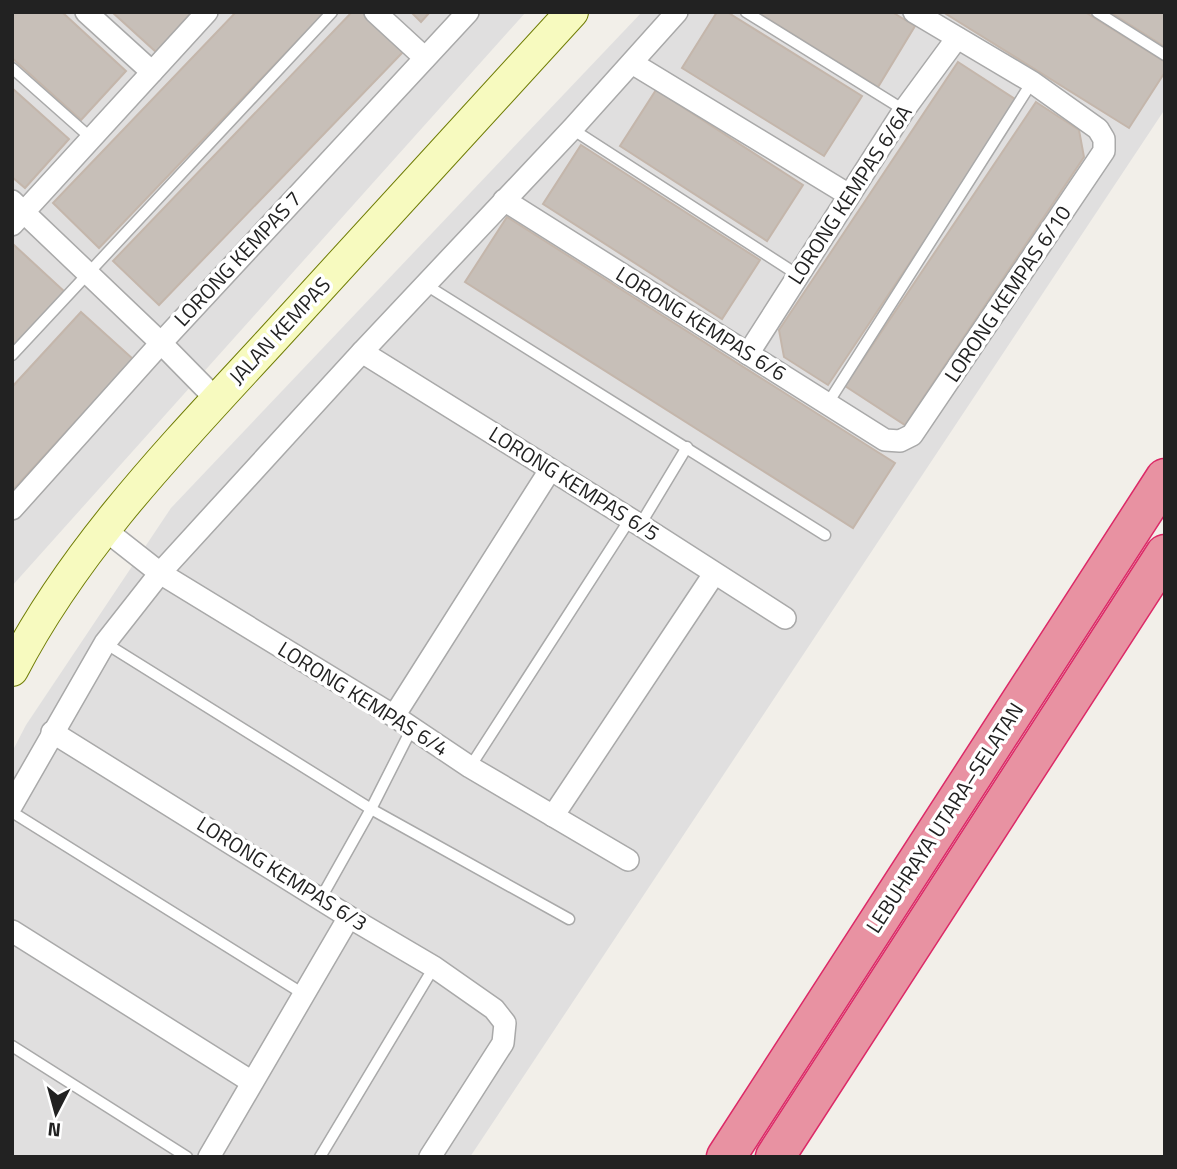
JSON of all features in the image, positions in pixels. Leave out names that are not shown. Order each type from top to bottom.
[{"type":"highway","name":"LEBUHRAYA UTARA–SELATAN","points":[[726,1157],[1165,478]]},
{"type":"highway","name":"LEBUHRAYA UTARA–SELATAN","points":[[775,1157],[1165,554]]},
{"type":"main road","name":"JALAN KEMPAS","points":[[12,670],[57,595],[104,529],[216,400],[572,12]]},
{"type":"street","points":[[86,12],[152,72]]},
{"type":"street","points":[[207,12],[91,138],[16,213],[89,274],[216,400]]},
{"type":"street","points":[[375,12],[425,58]]},
{"type":"street","name":"LORONG KEMPAS 7","points":[[12,509],[161,343],[468,12]]},
{"type":"street","points":[[12,805],[105,643],[160,573],[677,12]]},
{"type":"street","points":[[914,12],[1032,82]]},
{"type":"street","name":"LORONG KEMPAS 6/6A","points":[[748,354],[904,110],[957,38]]},
{"type":"street","points":[[632,63],[849,195]]},
{"type":"street","name":"LORONG KEMPAS 6/10","points":[[900,441],[912,435],[1104,151],[1104,139],[1098,129],[1032,82]]},
{"type":"street","name":"LORONG KEMPAS 6/6","points":[[504,200],[886,440],[900,441]]},
{"type":"street","name":"LORONG KEMPAS 6/5","points":[[362,352],[785,618]]},
{"type":"street","points":[[394,716],[550,470]]},
{"type":"street","name":"LORONG KEMPAS 6/4","points":[[104,529],[160,573],[394,716],[470,767],[628,860]]},
{"type":"street","points":[[553,816],[714,574]]},
{"type":"street","name":"LORONG KEMPAS 6/3","points":[[52,732],[434,967],[494,1009],[505,1023],[503,1043],[430,1157]]},
{"type":"street","points":[[209,1157],[349,917]]},
{"type":"street","points":[[12,931],[252,1082]]},
{"type":"lane","points":[[12,355],[332,12]]},
{"type":"lane","points":[[746,12],[904,110]]},
{"type":"lane","points":[[1097,12],[1165,55]]},
{"type":"lane","points":[[12,68],[91,138]]},
{"type":"lane","points":[[828,404],[1032,82]]},
{"type":"lane","points":[[572,129],[798,275]]},
{"type":"lane","points":[[426,285],[825,535]]},
{"type":"lane","points":[[470,767],[687,447]]},
{"type":"lane","points":[[105,643],[371,809],[569,919]]},
{"type":"lane","points":[[321,898],[412,729]]},
{"type":"lane","points":[[12,812],[305,995]]},
{"type":"lane","points":[[320,1157],[434,967]]},
{"type":"lane","points":[[12,1046],[187,1157]]},
{"type":"shaded area","points":[[12,12],[526,12],[12,586]]},
{"type":"shaded area","points":[[642,12],[1165,12],[1165,109],[470,1157],[12,1157],[12,752],[26,725],[171,508]]},
{"type":"building","points":[[12,12],[62,12],[126,71],[81,120],[12,58]]},
{"type":"building","points":[[112,12],[192,12],[156,52]]},
{"type":"building","points":[[236,12],[325,12],[99,248],[53,203]]},
{"type":"building","points":[[352,12],[362,12],[403,52],[159,305],[113,261]]},
{"type":"building","points":[[411,12],[430,12],[421,22]]},
{"type":"building","points":[[717,12],[727,12],[862,96],[824,156],[682,68]]},
{"type":"building","points":[[757,12],[892,12],[915,26],[878,87]]},
{"type":"building","points":[[943,12],[1085,12],[1165,62],[1165,72],[1129,128]]},
{"type":"building","points":[[1110,12],[1165,12],[1165,47]]},
{"type":"building","points":[[958,62],[1018,101],[828,385],[784,357],[779,330]]},
{"type":"building","points":[[12,88],[69,139],[25,188],[12,177]]},
{"type":"building","points":[[656,90],[803,185],[767,241],[620,146]]},
{"type":"building","points":[[1036,102],[1079,130],[1084,157],[905,425],[845,386]]},
{"type":"building","points":[[581,145],[760,260],[722,319],[543,204]]},
{"type":"building","points":[[507,217],[895,463],[853,528],[465,282]]},
{"type":"building","points":[[14,245],[66,293],[12,349],[12,247]]},
{"type":"building","points":[[81,312],[133,359],[12,491],[12,387]]}]
